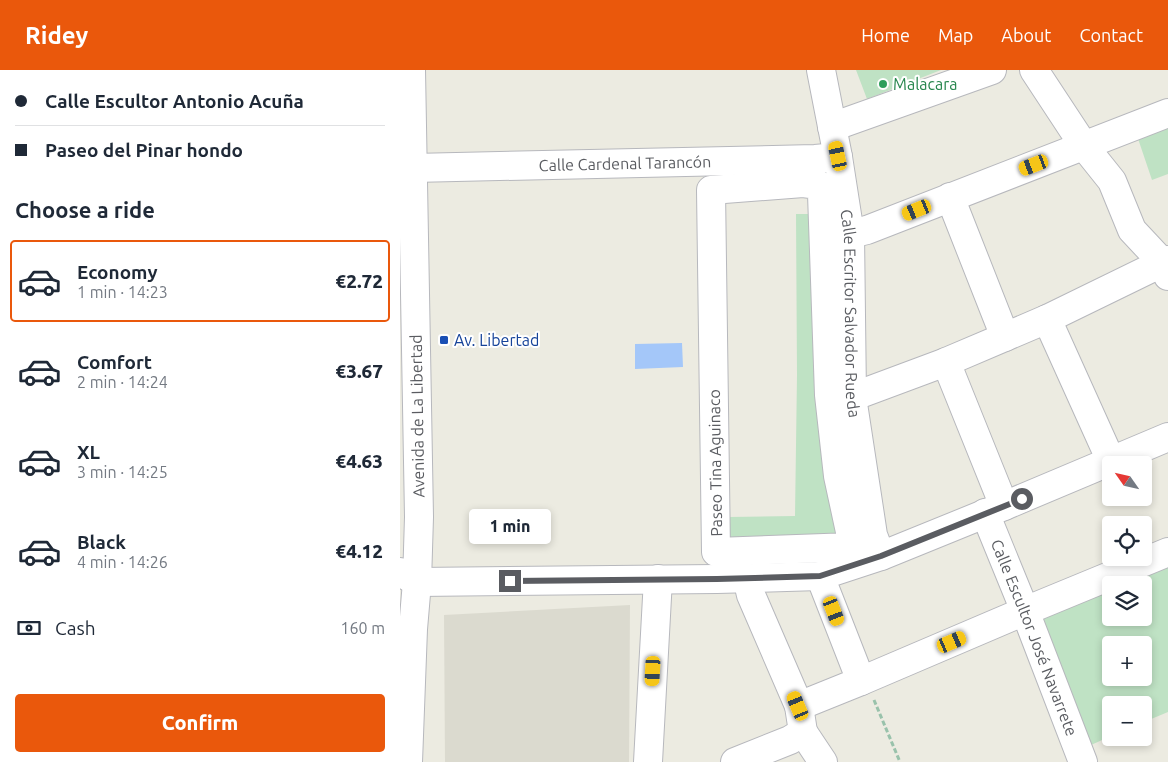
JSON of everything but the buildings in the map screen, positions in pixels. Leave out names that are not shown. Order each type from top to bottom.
[{"type":"street","name":"Avenida de La Libertad","points":[[408,762],[413,629],[408,577],[407,270],[411,70]]},
{"type":"street","name":"Calle Escritor Salvador Rueda","points":[[821,70],[838,156],[850,234],[852,397],[873,535],[881,556]]},
{"type":"street","points":[[832,127],[992,70]]},
{"type":"street","points":[[852,397],[946,362],[1166,266],[1132,230],[1112,181],[1084,146],[1034,70]]},
{"type":"street","points":[[850,234],[867,230],[1168,113]]},
{"type":"street","name":"Calle Cardenal Tarancón","points":[[408,151],[815,159],[838,156]]},
{"type":"street","name":"Paseo Tina Aguinaco","points":[[803,183],[819,185],[822,194],[829,395],[838,476],[852,547],[716,552],[711,190],[803,183]]},
{"type":"street","points":[[950,197],[1004,337]]},
{"type":"street","points":[[1048,319],[1108,456]]},
{"type":"street","name":"Calle Escultor José Navarrete","points":[[946,362],[1025,611],[1082,762]]},
{"type":"street","points":[[1122,456],[1168,437]]},
{"type":"street","points":[[408,577],[658,580],[820,576],[881,556],[1102,464]]},
{"type":"street","points":[[798,706],[1168,552]]},
{"type":"street","points":[[820,576],[861,681]]},
{"type":"street","points":[[747,578],[751,595],[798,706],[803,732],[823,762]]},
{"type":"street","points":[[648,762],[658,580]]},
{"type":"street","points":[[735,762],[790,740],[803,732]]},
{"type":"path","points":[[861,681],[871,692],[900,762]]},
{"type":"shaded area","points":[[630,605],[629,762],[445,762],[444,615]]},
{"type":"green space","name":"Malacara","points":[[856,70],[941,70],[867,99]]},
{"type":"green space","points":[[1168,102],[1168,174],[1152,180],[1130,115]]},
{"type":"green space","points":[[796,214],[818,214],[844,542],[730,547],[729,517],[795,516],[797,375]]},
{"type":"green space","points":[[1168,561],[1168,712],[1152,719],[1152,696],[1102,696],[1102,740],[1091,745],[1036,618],[1102,590],[1102,626],[1152,626],[1152,576],[1133,576]]},
{"type":"water","points":[[682,343],[683,367],[635,369],[635,344]]},
{"type":"place","name":"Malacara","points":[[883,84]]},
{"type":"place","name":"Av. Libertad","points":[[444,340]]},
{"type":"route","points":[[510,581],[820,576],[881,556],[1022,499]]}]
